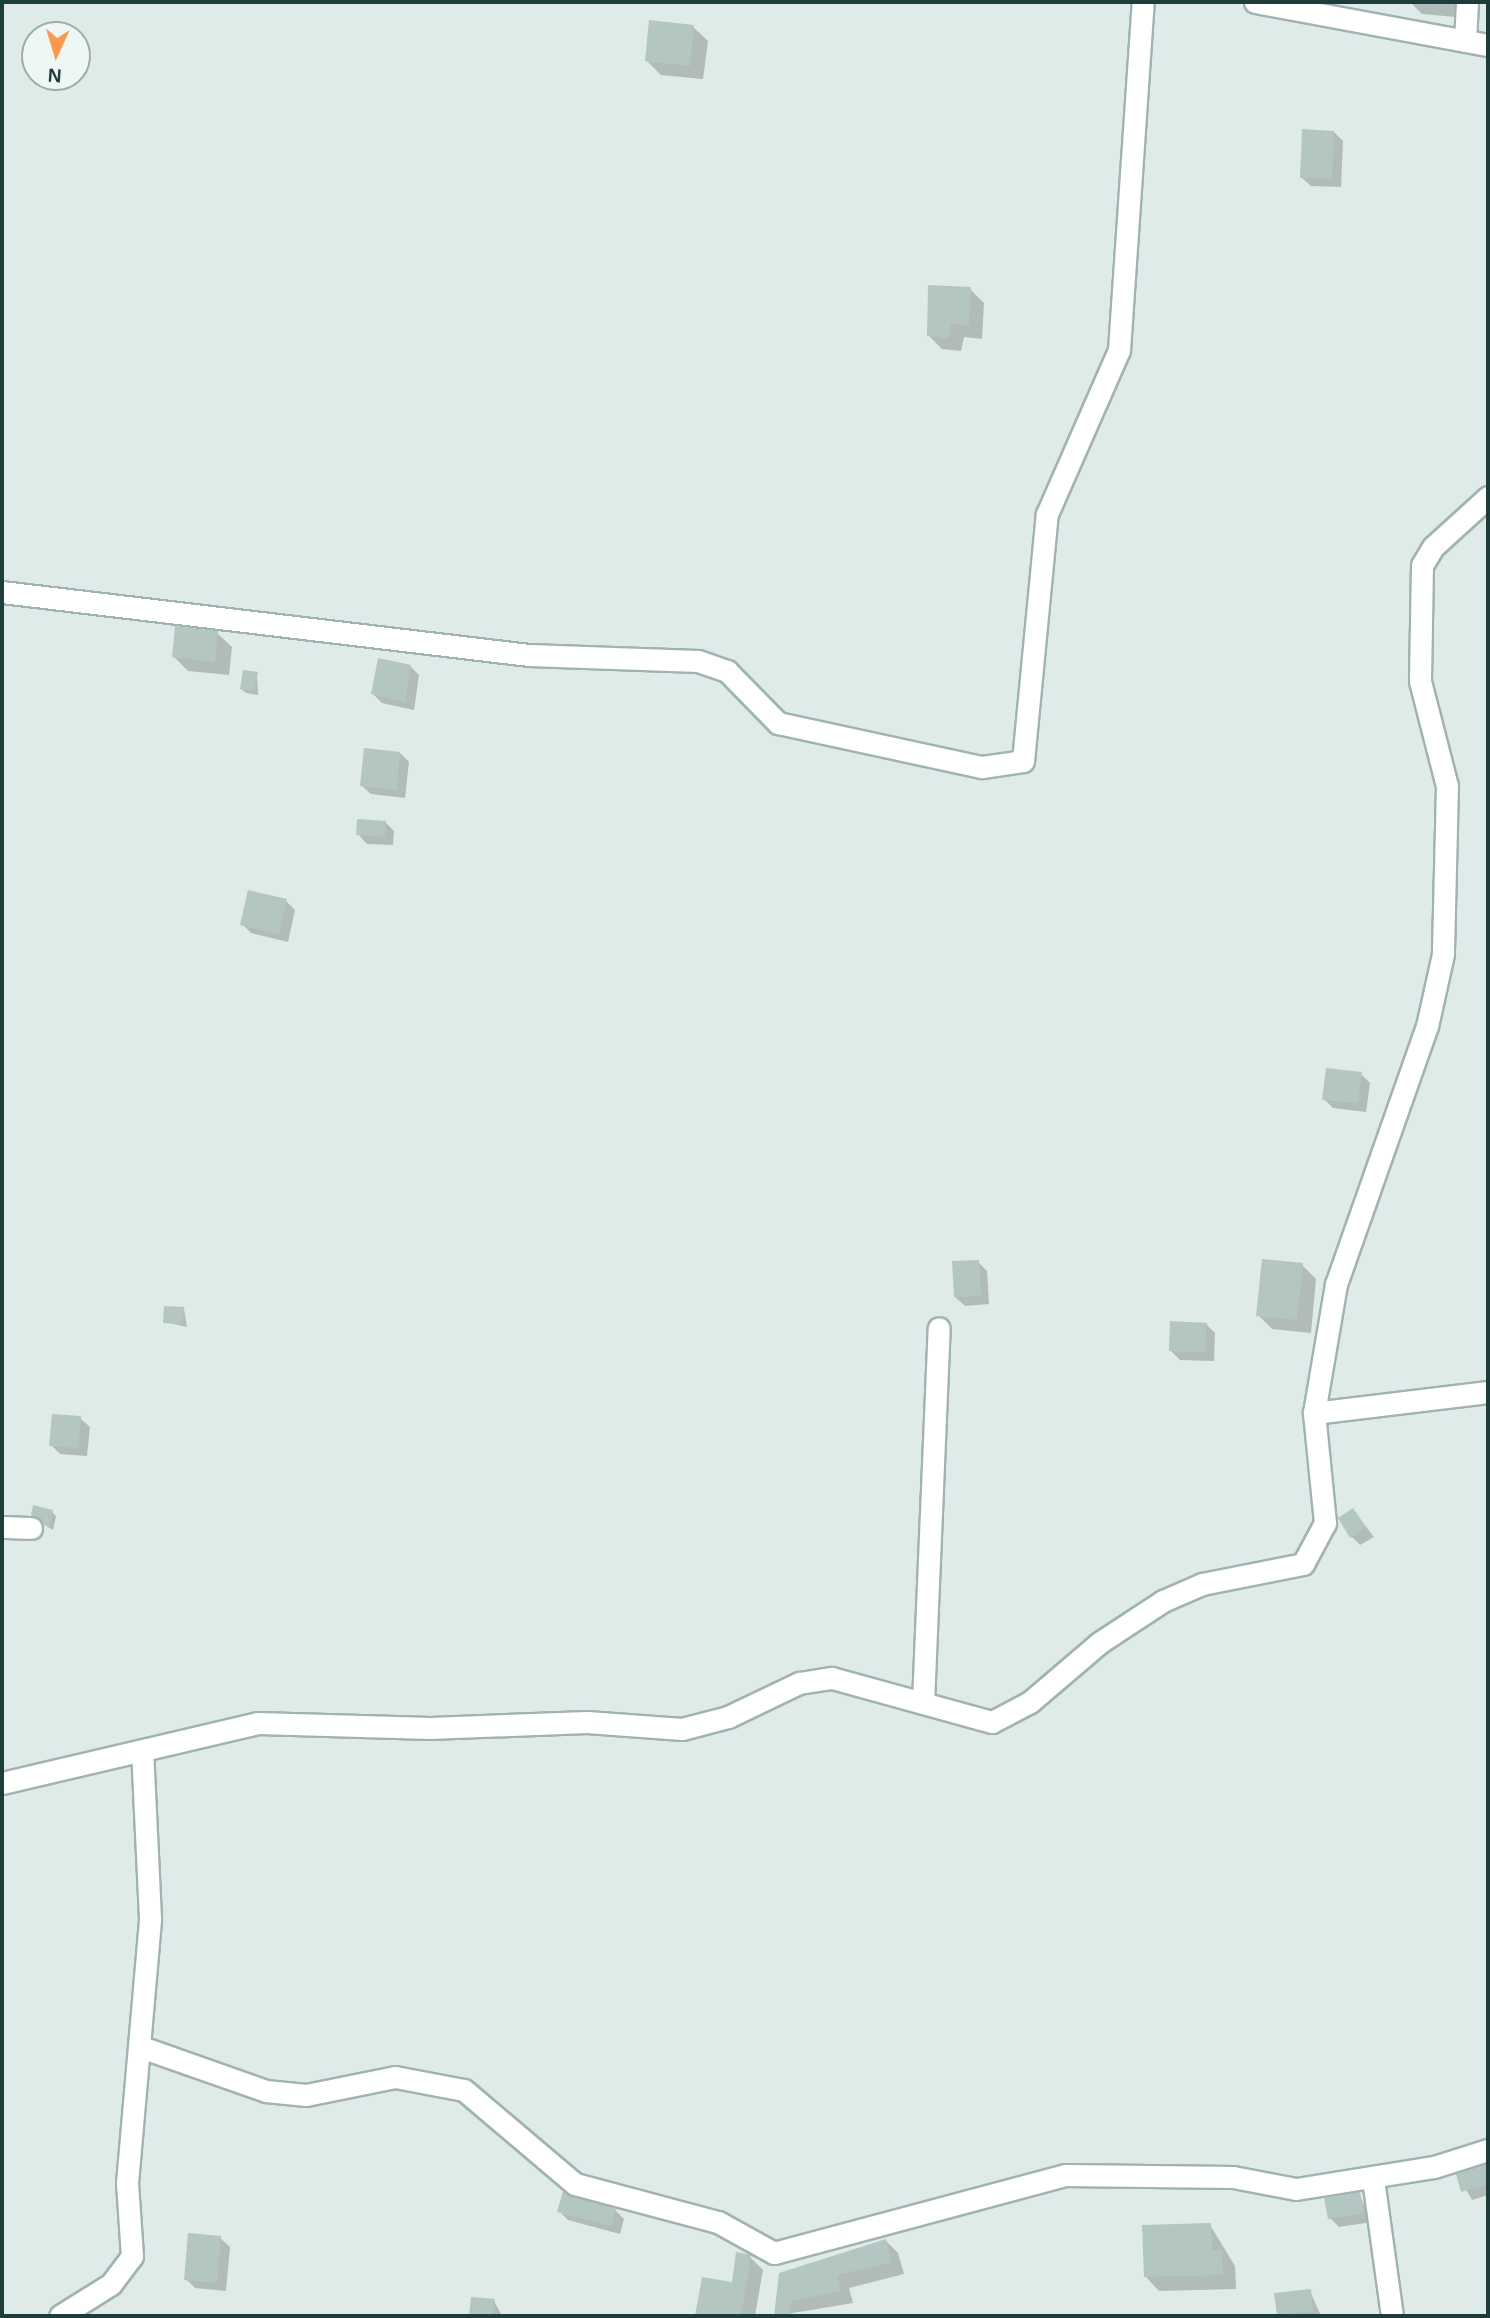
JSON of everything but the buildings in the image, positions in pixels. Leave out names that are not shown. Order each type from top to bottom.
[{"type":"street","points":[[2,592],[529,656],[698,661],[727,671],[778,723],[982,767],[1023,761],[1047,514],[1119,350],[1143,2]]},
{"type":"street","points":[[1465,41],[1467,2]]},
{"type":"street","points":[[1264,3],[1488,45]]},
{"type":"street","points":[[2,1783],[258,1723],[430,1728],[587,1722],[682,1729],[728,1717],[799,1684],[832,1678],[869,1683],[967,1720],[1010,1716],[1163,1601],[1202,1584],[1303,1564],[1325,1523],[1314,1413],[1336,1284],[1427,1026],[1443,954],[1447,786],[1420,681],[1422,565],[1433,547],[1488,497]]},
{"type":"street","points":[[923,1703],[939,1328]]},
{"type":"street","points":[[1314,1413],[1488,1392]]},
{"type":"street","points":[[2,1527],[31,1528]]},
{"type":"street","points":[[60,2316],[111,2284],[132,2256],[127,2183],[141,2047],[150,1918],[142,1750]]},
{"type":"street","points":[[141,2047],[266,2091],[306,2095],[395,2077],[464,2090],[575,2184],[719,2222],[774,2253],[1065,2175],[1233,2177],[1296,2189],[1373,2179],[1488,2150]]},
{"type":"street","points":[[1373,2179],[1392,2316]]}]
